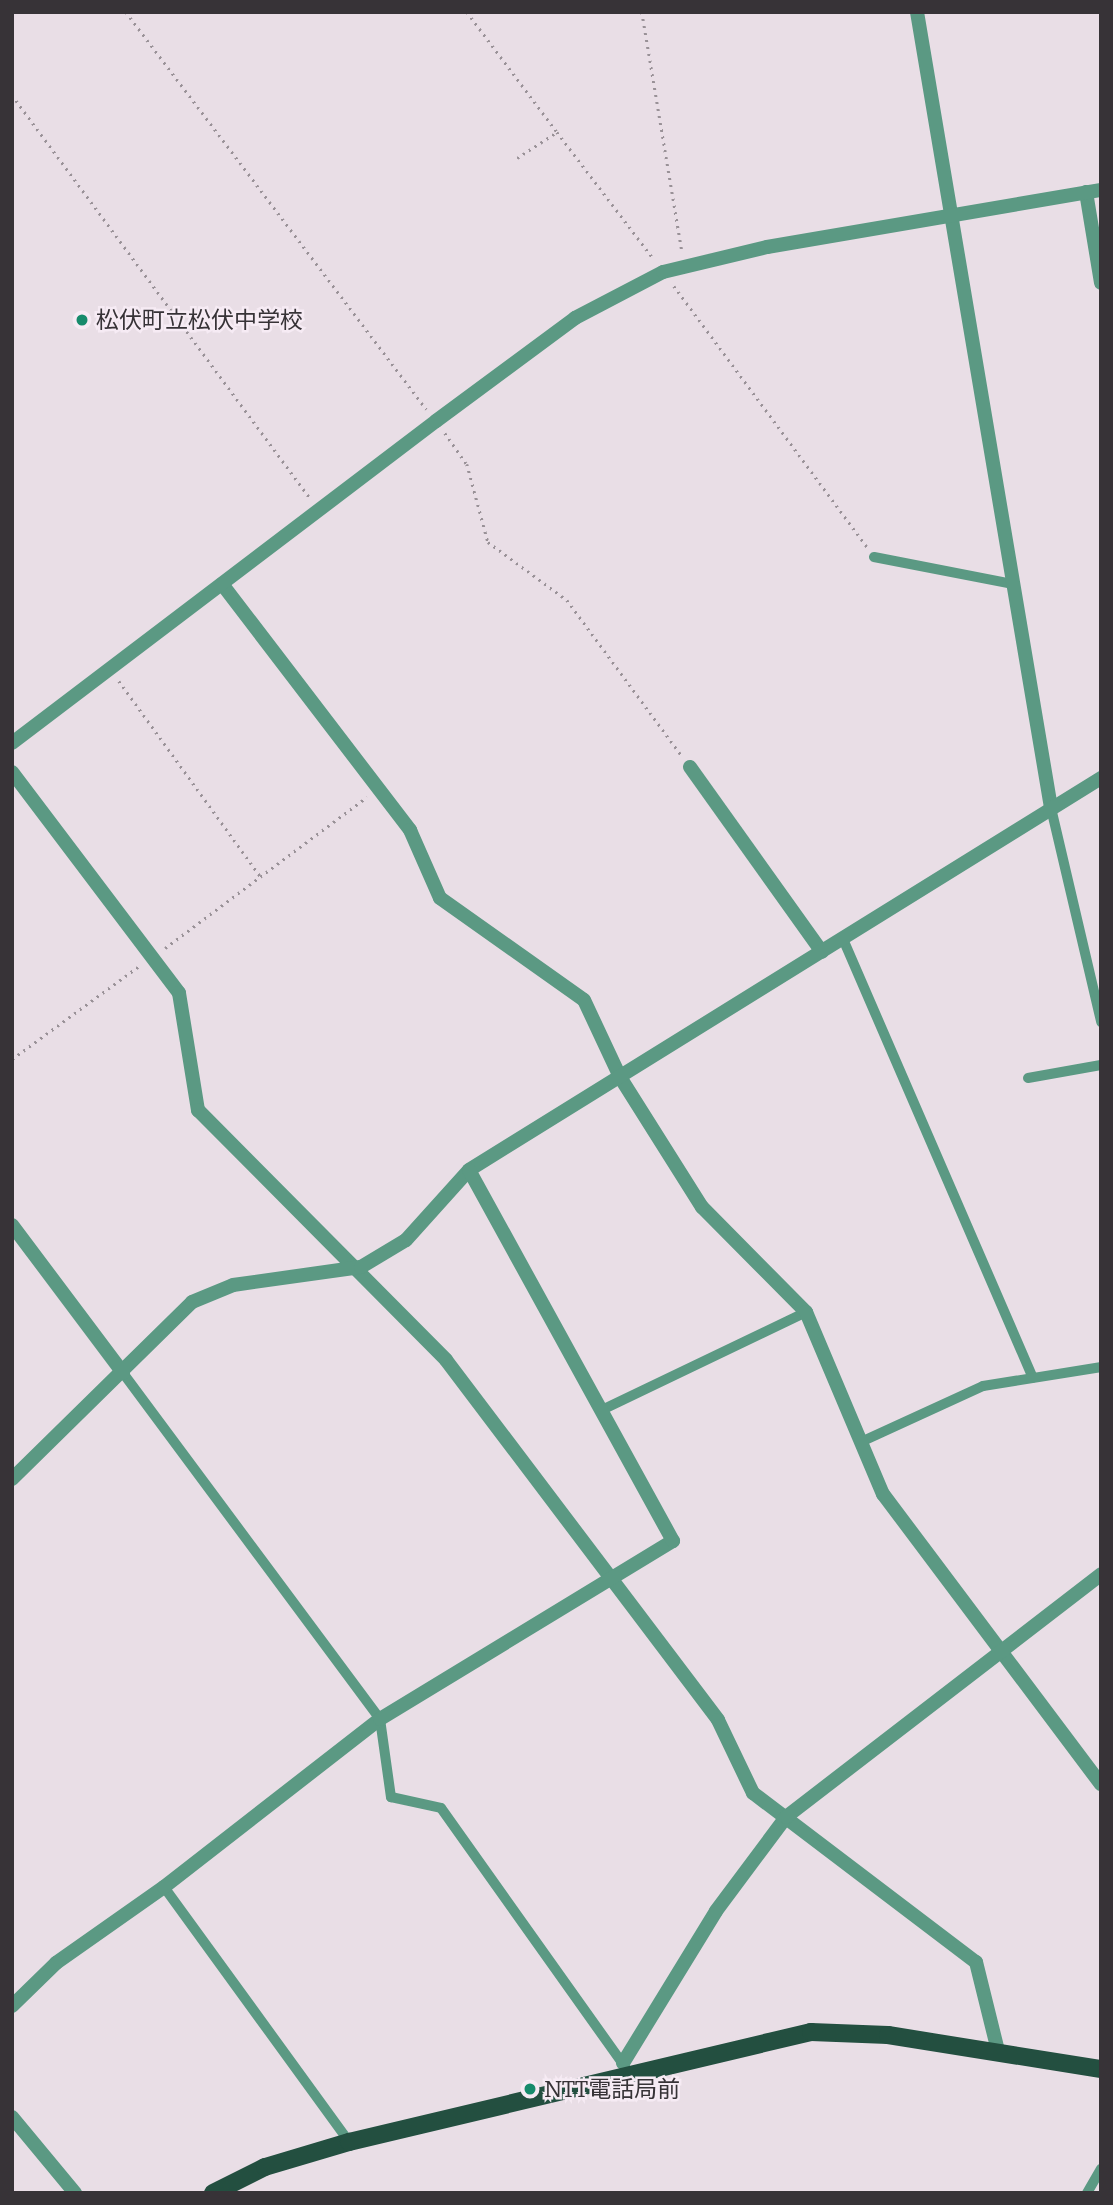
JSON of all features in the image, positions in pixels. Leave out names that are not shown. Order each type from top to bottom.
[{"type":"main road","points":[[213,2193],[265,2167],[349,2142],[627,2070],[811,2032],[888,2035],[1101,2070]]},
{"type":"street","points":[[917,12],[1051,808]]},
{"type":"street","points":[[12,743],[575,318],[663,272],[685,265],[951,214],[1101,190]]},
{"type":"street","points":[[1086,192],[1101,283]]},
{"type":"street","points":[[222,584],[410,830],[440,898],[584,1000],[620,1077],[702,1207],[806,1312],[863,1441],[883,1494],[1101,1784]]},
{"type":"street","points":[[690,767],[822,952]]},
{"type":"street","points":[[12,772],[179,993],[198,1110],[361,1267],[446,1360],[718,1720],[753,1793],[975,1962],[998,2051]]},
{"type":"street","points":[[12,1479],[123,1373],[192,1302],[233,1285],[361,1267],[406,1240],[469,1170],[1101,778]]},
{"type":"street","points":[[12,2006],[57,1963],[164,1888],[380,1719],[673,1541],[606,1408],[469,1170]]},
{"type":"street","points":[[12,1224],[123,1373]]},
{"type":"street","points":[[627,2070],[716,1911],[786,1816],[1000,1647],[1101,1574]]},
{"type":"street","points":[[12,2117],[75,2193]]},
{"type":"lane","points":[[874,557],[1013,584]]},
{"type":"lane","points":[[1051,808],[1101,1022]]},
{"type":"lane","points":[[843,939],[1033,1378]]},
{"type":"lane","points":[[1028,1078],[1101,1065]]},
{"type":"lane","points":[[606,1408],[806,1312]]},
{"type":"lane","points":[[863,1441],[983,1386],[1101,1367]]},
{"type":"lane","points":[[123,1373],[380,1719],[391,1797],[441,1808],[627,2070]]},
{"type":"lane","points":[[164,1888],[349,2142]]},
{"type":"lane","points":[[1087,2193],[1101,2169]]},
{"type":"path","points":[[126,12],[467,464],[488,542],[567,600],[690,767]]},
{"type":"path","points":[[467,12],[874,557]]},
{"type":"path","points":[[642,12],[685,265]]},
{"type":"path","points":[[12,95],[319,510]]},
{"type":"path","points":[[517,158],[557,132]]},
{"type":"path","points":[[110,669],[260,876]]},
{"type":"path","points":[[12,1059],[379,788]]},
{"type":"place","name":"松伏町立松伏中学校","points":[[82,320]]},
{"type":"place","name":"NTT電話局前","points":[[530,2089]]}]
